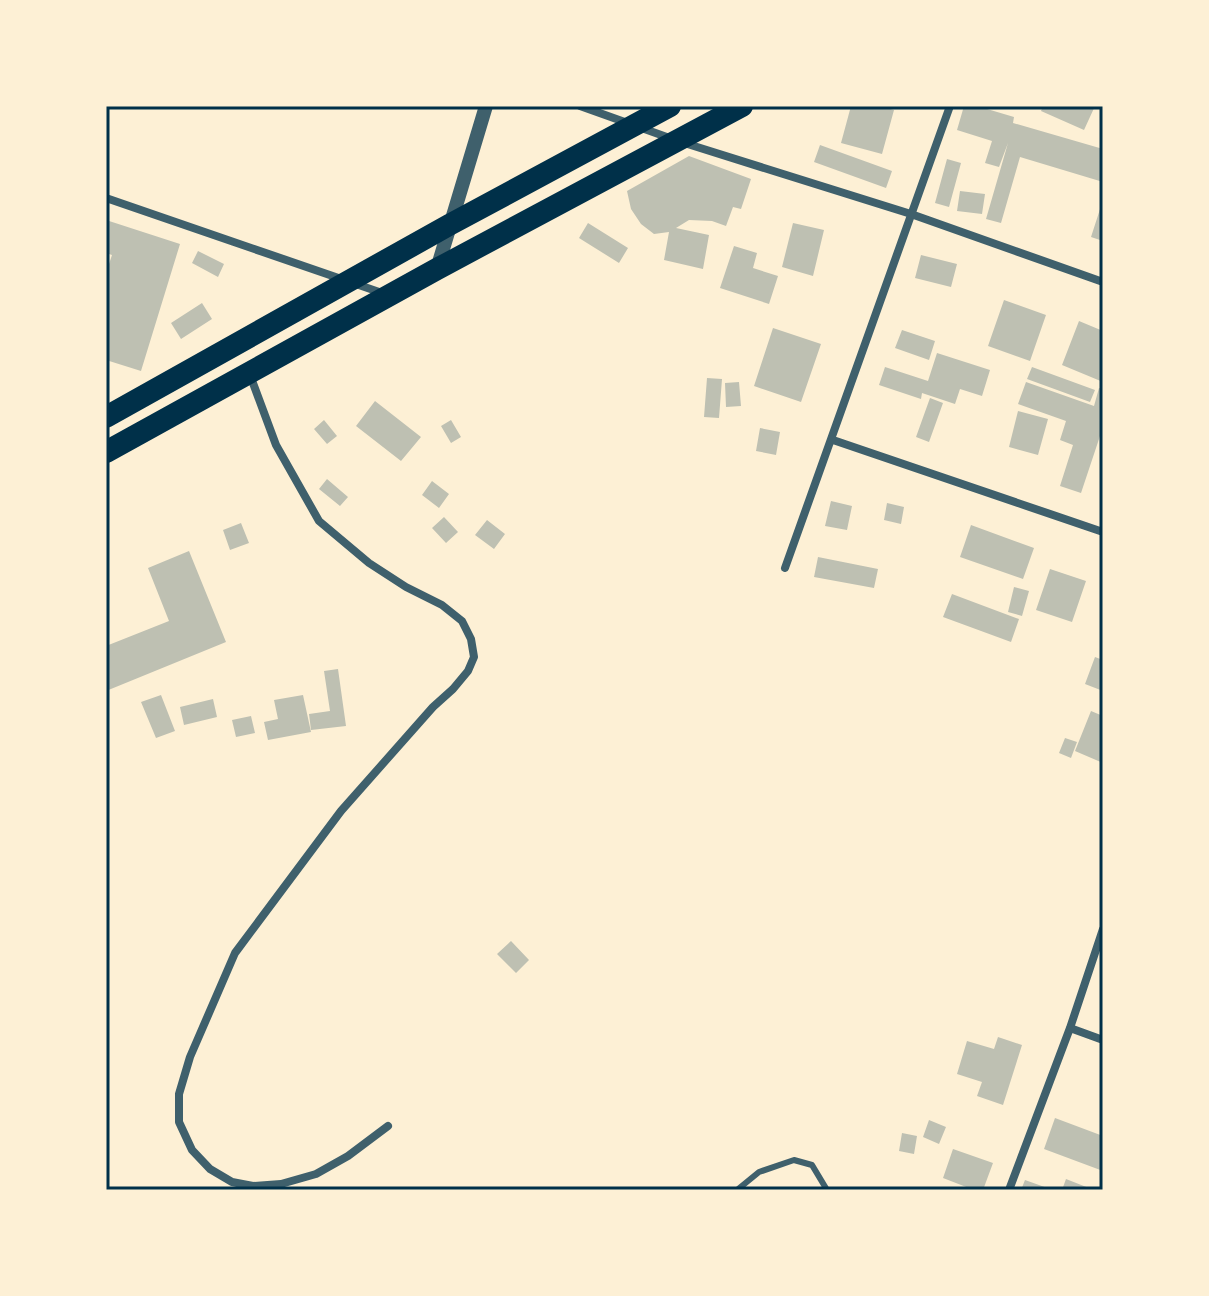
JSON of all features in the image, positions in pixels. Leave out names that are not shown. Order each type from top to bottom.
[{"type":"highway","points":[[106,417],[449,225],[670,106]]},
{"type":"highway","points":[[116,444],[742,106]]},
{"type":"street","points":[[437,269],[486,106]]},
{"type":"street","points":[[580,106],[634,127],[911,214],[1103,282]]},
{"type":"street","points":[[785,568],[950,106]]},
{"type":"street","points":[[106,198],[390,296]]},
{"type":"street","points":[[249,374],[276,445],[319,521],[369,563],[442,605],[462,621],[471,639],[474,657],[468,671],[453,689],[433,707],[341,811],[235,953],[190,1057],[179,1094],[179,1122],[192,1150],[210,1169],[232,1182],[253,1186],[281,1184],[316,1174],[348,1156],[388,1126]]},
{"type":"street","points":[[833,440],[1103,532]]},
{"type":"street","points":[[1009,1190],[1070,1028],[1103,929]]},
{"type":"street","points":[[1070,1028],[1103,1040]]},
{"type":"lane","points":[[737,1190],[759,1172],[794,1160],[812,1165],[827,1190]]},
{"type":"building","points":[[851,106],[880,106],[894,110],[882,154],[841,143]]},
{"type":"building","points":[[964,106],[977,106],[1014,117],[1013,123],[1103,149],[1103,182],[1020,157],[1001,223],[986,219],[1008,143],[999,167],[985,163],[992,141],[957,130]]},
{"type":"building","points":[[1043,106],[1095,106],[1084,130],[1041,111]]},
{"type":"building","points":[[820,145],[892,171],[886,188],[814,162]]},
{"type":"building","points":[[689,156],[751,179],[741,209],[733,207],[726,226],[712,221],[689,220],[676,228],[709,235],[703,269],[664,260],[669,232],[654,234],[641,224],[631,209],[627,191]]},
{"type":"building","points":[[947,159],[961,163],[949,207],[935,203]]},
{"type":"building","points":[[960,191],[985,194],[982,214],[957,211]]},
{"type":"building","points":[[1103,203],[1103,241],[1091,237]]},
{"type":"building","points":[[106,220],[180,244],[141,371],[106,360],[106,273],[112,255],[106,253]]},
{"type":"building","points":[[588,223],[628,248],[619,263],[579,238]]},
{"type":"building","points":[[793,223],[824,230],[813,276],[782,267]]},
{"type":"building","points":[[734,246],[757,253],[753,268],[778,276],[769,304],[720,288]]},
{"type":"building","points":[[198,251],[224,264],[218,277],[192,263]]},
{"type":"building","points":[[921,255],[957,264],[951,287],[915,278]]},
{"type":"building","points":[[1004,300],[1046,315],[1030,361],[988,346]]},
{"type":"building","points":[[202,303],[212,319],[181,339],[171,323]]},
{"type":"building","points":[[1079,321],[1103,331],[1103,382],[1062,365]]},
{"type":"building","points":[[773,328],[821,344],[801,402],[754,386]]},
{"type":"building","points":[[902,330],[935,341],[929,360],[895,348]]},
{"type":"building","points":[[937,353],[990,370],[982,396],[960,389],[955,404],[922,393],[921,399],[879,385],[885,367],[928,381]]},
{"type":"building","points":[[1032,367],[1095,390],[1090,402],[1027,379]]},
{"type":"building","points":[[707,378],[722,379],[719,418],[704,417]]},
{"type":"building","points":[[739,382],[741,406],[726,407],[725,383]]},
{"type":"building","points":[[1026,382],[1094,406],[1099,388],[1103,389],[1103,427],[1081,493],[1060,486],[1073,445],[1060,440],[1066,421],[1018,404]]},
{"type":"building","points":[[930,398],[943,403],[929,442],[916,437]]},
{"type":"building","points":[[375,401],[421,437],[401,461],[356,426]]},
{"type":"building","points":[[1018,411],[1048,419],[1038,455],[1009,447]]},
{"type":"building","points":[[324,420],[337,436],[327,444],[314,429]]},
{"type":"building","points":[[451,420],[461,437],[451,443],[441,426]]},
{"type":"building","points":[[760,428],[780,432],[776,455],[756,451]]},
{"type":"building","points":[[327,479],[348,497],[340,506],[319,489]]},
{"type":"building","points":[[432,481],[449,494],[439,508],[422,495]]},
{"type":"building","points":[[831,501],[852,506],[847,530],[825,526]]},
{"type":"building","points":[[887,503],[904,507],[901,524],[884,520]]},
{"type":"building","points":[[444,517],[458,532],[446,543],[432,528]]},
{"type":"building","points":[[487,520],[505,534],[494,549],[475,535]]},
{"type":"building","points":[[241,523],[249,543],[230,550],[223,530]]},
{"type":"building","points":[[971,525],[1034,548],[1023,579],[960,557]]},
{"type":"building","points":[[189,551],[226,642],[106,691],[106,646],[169,621],[148,568]]},
{"type":"building","points":[[818,557],[878,569],[874,588],[814,577]]},
{"type":"building","points":[[1050,569],[1086,581],[1072,622],[1036,610]]},
{"type":"building","points":[[1014,587],[1029,591],[1022,616],[1008,612]]},
{"type":"building","points":[[952,594],[1019,619],[1011,642],[943,617]]},
{"type":"building","points":[[1095,657],[1103,660],[1103,691],[1085,684]]},
{"type":"building","points":[[338,669],[346,726],[311,730],[309,714],[330,711],[324,671]]},
{"type":"building","points":[[161,695],[175,731],[156,738],[141,702]]},
{"type":"building","points":[[303,695],[311,732],[268,740],[264,722],[278,719],[274,700]]},
{"type":"building","points":[[213,699],[217,717],[184,725],[180,707]]},
{"type":"building","points":[[1091,711],[1103,716],[1103,763],[1075,751]]},
{"type":"building","points":[[251,716],[255,733],[236,737],[232,720]]},
{"type":"building","points":[[1065,738],[1077,742],[1071,758],[1059,753]]},
{"type":"building","points":[[511,941],[529,960],[516,973],[497,954]]},
{"type":"building","points":[[998,1037],[1022,1045],[1003,1105],[977,1096],[982,1082],[957,1074],[967,1041],[994,1049]]},
{"type":"building","points":[[1055,1118],[1103,1136],[1103,1171],[1044,1149]]},
{"type":"building","points":[[929,1120],[946,1127],[939,1144],[923,1137]]},
{"type":"building","points":[[902,1133],[917,1136],[914,1154],[899,1151]]},
{"type":"building","points":[[953,1149],[993,1163],[983,1190],[974,1190],[943,1178]]},
{"type":"building","points":[[1066,1179],[1094,1190],[1062,1190]]},
{"type":"building","points":[[1025,1180],[1053,1190],[1021,1190]]}]
